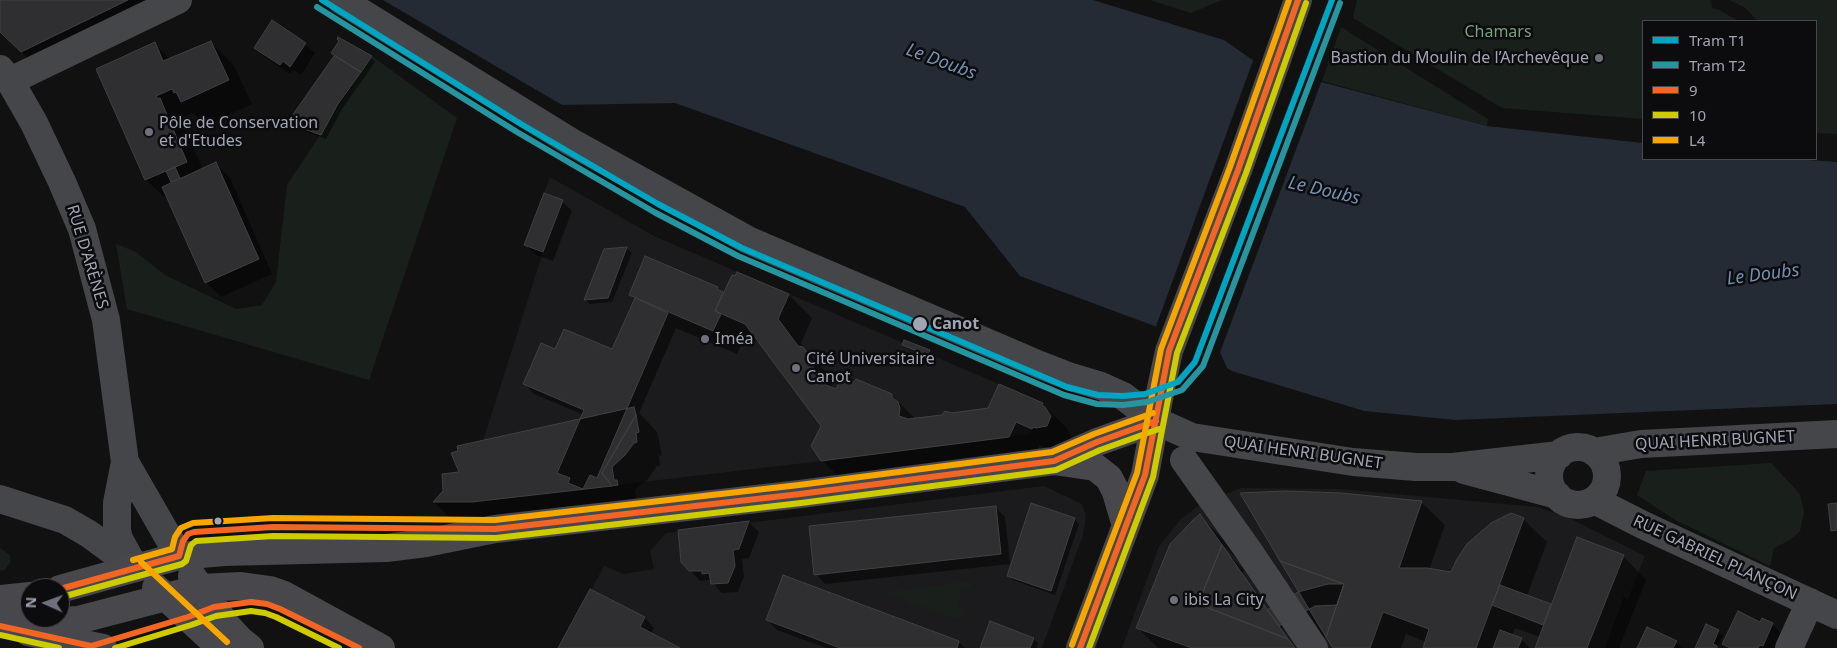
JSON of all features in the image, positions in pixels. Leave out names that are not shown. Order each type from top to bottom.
[{"type":"main road","points":[[1080,648],[1145,476],[1161,388],[1170,351],[1238,170],[1298,0]]},
{"type":"main road","points":[[1054,461],[1098,442],[1156,421]]},
{"type":"main road","points":[[70,586],[179,556],[224,552],[386,548],[426,543],[495,529],[800,494],[1054,461],[1095,467],[1109,478],[1116,492],[1126,526]]},
{"type":"main road","points":[[179,556],[228,627],[250,648]]},
{"type":"main road","points":[[135,568],[221,648]]},
{"type":"main road","points":[[0,621],[48,622],[78,620],[201,588],[241,586],[270,590],[284,595],[381,648]]},
{"type":"main road","points":[[0,599],[20,597]]},
{"type":"main road","points":[[0,626],[103,648]]},
{"type":"street","points":[[5,75],[178,0]]},
{"type":"street","name":"QUAI HENRI BUGNET","points":[[341,0],[571,142],[748,240],[1040,365],[1102,386],[1123,396],[1156,421],[1192,437],[1343,461],[1416,467],[1453,467],[1559,455]]},
{"type":"street","name":"RUE D'ARÈNES","points":[[5,75],[34,123],[82,229],[106,320],[125,462],[117,503],[117,531],[119,539],[135,568]]},
{"type":"street","name":"QUAI HENRI BUGNET","points":[[1594,452],[1641,444],[1837,434]]},
{"type":"street","points":[[1586,448],[1594,452],[1606,467],[1606,486],[1601,494],[1594,500],[1582,505],[1574,505],[1562,500],[1552,487],[1550,470],[1554,462],[1559,455],[1567,450],[1586,448]]},
{"type":"street","points":[[1184,460],[1314,648]]},
{"type":"street","name":"RUE D'ARÈNES","points":[[125,462],[179,556]]},
{"type":"street","name":"QUAI HENRI BUGNET","points":[[1453,467],[1557,495]]},
{"type":"street","points":[[0,499],[65,520],[89,534],[135,568]]},
{"type":"street","name":"RUE GABRIEL PLANÇON","points":[[1594,500],[1643,525],[1837,615]]},
{"type":"street","points":[[1789,648],[1810,602]]},
{"type":"shaded area","name":"Iméa","points":[[550,177],[654,236],[1043,403],[1042,405],[1051,416],[1047,426],[1033,428],[1030,434],[821,461],[472,502],[433,502],[443,491],[442,474],[459,471],[451,453],[458,451],[457,446],[483,441],[543,252],[524,245]]},
{"type":"shaded area","points":[[1044,486],[1082,504],[1086,515],[1083,535],[1042,648],[560,648],[604,566],[624,574],[654,569],[650,551],[666,533]]},
{"type":"shaded area","points":[[1241,488],[1341,489],[1538,507],[1571,519],[1645,556],[1628,599],[1624,597],[1605,648],[1122,648],[1159,546],[1180,520],[1202,503]]},
{"type":"green space","points":[[1150,0],[1222,0],[1191,13]]},
{"type":"green space","name":"Chamars","points":[[1357,0],[1711,0],[1712,8],[1720,10],[1736,20],[1642,20],[1642,119],[1502,108],[1353,18]]},
{"type":"green space","points":[[1729,0],[1837,0],[1837,134],[1817,133],[1817,20],[1757,20],[1744,7]]},
{"type":"green space","points":[[1341,27],[1488,119],[1487,126],[1322,81]]},
{"type":"green space","points":[[372,56],[457,118],[369,380],[127,309],[116,244],[136,252],[165,275],[236,309],[262,305],[276,282],[287,185]]},
{"type":"green space","points":[[1771,463],[1800,494],[1804,512],[1800,531],[1790,540],[1774,548],[1770,566],[1677,521],[1637,495],[1646,471]]},
{"type":"green space","points":[[0,548],[10,555],[10,563],[5,570],[0,571]]},
{"type":"green space","points":[[964,582],[971,584],[972,590],[963,589],[957,607],[966,610],[964,616],[958,619],[883,593]]},
{"type":"water","name":"Le Doubs","points":[[383,0],[1093,0],[1224,40],[1261,66],[1487,126],[1642,143],[1642,160],[1808,160],[1837,162],[1837,404],[1456,420],[1364,411],[1232,371],[1227,368],[1219,350],[1020,276],[965,207],[675,103],[562,105]]},
{"type":"pier","points":[[1254,58],[1262,64],[1322,80],[1219,355],[1217,352],[1155,329]]},
{"type":"building","points":[[0,0],[128,0],[21,52],[0,32]]},
{"type":"building","points":[[272,20],[306,43],[290,67],[283,61],[280,65],[254,48]]},
{"type":"building","points":[[338,37],[372,56],[361,72],[331,53],[339,41]]},
{"type":"building","name":"Pôle de Conservation et d'Etudes","points":[[211,41],[229,80],[181,102],[176,92],[174,93],[172,89],[156,96],[158,99],[160,98],[187,162],[145,180],[96,69],[155,42],[163,61]]},
{"type":"building","points":[[334,56],[361,72],[338,104],[321,135],[287,123]]},
{"type":"building","points":[[216,162],[259,259],[205,283],[162,187]]},
{"type":"building","points":[[175,167],[180,178],[171,182],[166,171]]},
{"type":"building","points":[[544,193],[563,200],[543,252],[524,245]]},
{"type":"building","points":[[627,247],[608,298],[584,300],[604,249]]},
{"type":"building","points":[[645,256],[718,287],[717,289],[723,292],[715,311],[721,314],[713,331],[629,295]]},
{"type":"building","name":"Cité Universitaire Canot","points":[[737,272],[789,294],[778,319],[798,346],[803,347],[807,352],[806,357],[826,385],[836,389],[839,383],[844,381],[854,382],[856,379],[892,394],[900,408],[899,416],[908,419],[942,415],[945,411],[952,413],[988,408],[999,384],[1043,403],[1042,405],[1051,416],[1047,426],[1033,427],[1032,429],[1016,422],[1009,437],[821,461],[811,446],[821,426],[745,324],[715,311],[732,275],[735,276]]},
{"type":"building","points":[[635,298],[668,313],[597,478],[590,475],[583,489],[568,483],[570,478],[557,473],[584,410],[523,384],[541,343],[555,349],[564,329],[612,349]]},
{"type":"building","points":[[904,340],[930,350],[928,355],[902,345]]},
{"type":"building","points":[[634,407],[636,415],[602,473],[612,486],[472,502],[433,502],[443,491],[442,474],[459,472],[451,453],[458,451],[457,446]]},
{"type":"building","points":[[636,415],[639,432],[636,433],[637,442],[612,467],[614,480],[617,480],[618,485],[612,486],[602,473]]},
{"type":"building","points":[[1285,491],[1341,493],[1422,501],[1399,568],[1427,568],[1451,572],[1467,544],[1491,523],[1511,513],[1524,518],[1476,648],[1423,648],[1429,629],[1383,612],[1370,648],[1333,648],[1326,637],[1344,584],[1280,561],[1240,493]]},
{"type":"building","points":[[1031,503],[1075,518],[1051,591],[1007,576]]},
{"type":"building","points":[[1837,503],[1837,530],[1831,531],[1828,504]]},
{"type":"building","points":[[996,506],[1001,554],[814,575],[809,526]]},
{"type":"building","points":[[1200,514],[1222,545],[1198,604],[1288,639],[1295,648],[1192,648],[1136,628],[1170,544]]},
{"type":"building","points":[[749,521],[739,549],[733,550],[735,566],[728,583],[711,584],[709,573],[702,574],[702,571],[689,571],[681,562],[678,530]]},
{"type":"building","points":[[1577,537],[1624,555],[1587,648],[1535,648]]},
{"type":"building","points":[[1222,545],[1279,626],[1288,639],[1198,604]]},
{"type":"building","points":[[1280,561],[1344,584],[1326,637],[1309,609]]},
{"type":"building","points":[[783,575],[959,641],[957,648],[840,648],[766,620]]},
{"type":"building","points":[[1328,584],[1344,584],[1337,605],[1315,606],[1279,626],[1267,610],[1298,592]]},
{"type":"building","points":[[1500,585],[1551,604],[1543,625],[1492,605]]},
{"type":"building","points":[[590,589],[645,617],[640,627],[680,648],[558,648]]},
{"type":"building","points":[[1738,611],[1760,622],[1762,618],[1773,623],[1763,646],[1760,645],[1758,648],[1730,648],[1722,644]]},
{"type":"building","points":[[990,621],[1034,638],[1030,648],[980,648]]},
{"type":"building","points":[[1706,624],[1719,630],[1713,644],[1717,648],[1695,648]]},
{"type":"building","points":[[1647,627],[1677,641],[1673,648],[1637,648]]},
{"type":"building","points":[[1500,630],[1522,638],[1518,648],[1493,648]]},
{"type":"tram line","name":"T1","points":[[322,0],[521,124],[658,204],[742,248],[1067,387],[1098,395],[1123,396],[1145,394],[1178,382],[1195,362],[1332,0]]},
{"type":"tram line","name":"T2","points":[[317,7],[517,132],[654,212],[738,256],[1064,395],[1097,404],[1123,405],[1147,402],[1182,390],[1203,366],[1340,3]]},
{"type":"transit line","name":"L4","points":[[1072,645],[1137,473],[1161,349],[1230,167],[1289,0]]},
{"type":"transit line","name":"9","points":[[1080,648],[1145,475],[1169,351],[1238,170],[1298,0]]},
{"type":"transit line","name":"10","points":[[1089,648],[1153,477],[1177,353],[1246,173],[1306,3]]},
{"type":"transit line","name":"L4","points":[[133,560],[172,549],[175,537],[181,528],[193,523],[273,518],[495,520],[799,485],[1052,452],[1094,434],[1153,413]]},
{"type":"transit line","name":"9","points":[[70,586],[179,556],[183,541],[188,534],[194,532],[273,527],[495,529],[800,494],[1054,461],[1097,442],[1156,421]]},
{"type":"transit line","name":"10","points":[[70,595],[182,564],[186,561],[191,545],[196,541],[273,536],[496,538],[801,503],[1056,470],[1100,450],[1159,429]]},
{"type":"transit line","name":"L4","points":[[141,562],[227,642]]},
{"type":"transit line","name":"9","points":[[0,626],[91,646],[188,617],[214,607],[251,602],[267,604],[280,609],[359,648]]},
{"type":"transit line","name":"10","points":[[115,648],[216,616],[251,611],[276,617],[339,648]]},
{"type":"transit line","name":"10","points":[[0,635],[59,648]]},
{"type":"place","name":"Bastion du Moulin de l’Archevêque","points":[[1599,58]]},
{"type":"place","name":"Pôle de Conservation et d'Etudes","points":[[149,132]]},
{"type":"place","name":"Canot","points":[[920,324]]},
{"type":"place","name":"Iméa","points":[[705,339]]},
{"type":"place","name":"Cité Universitaire Canot","points":[[796,368]]},
{"type":"place","name":"ibis La City","points":[[1174,600]]}]
